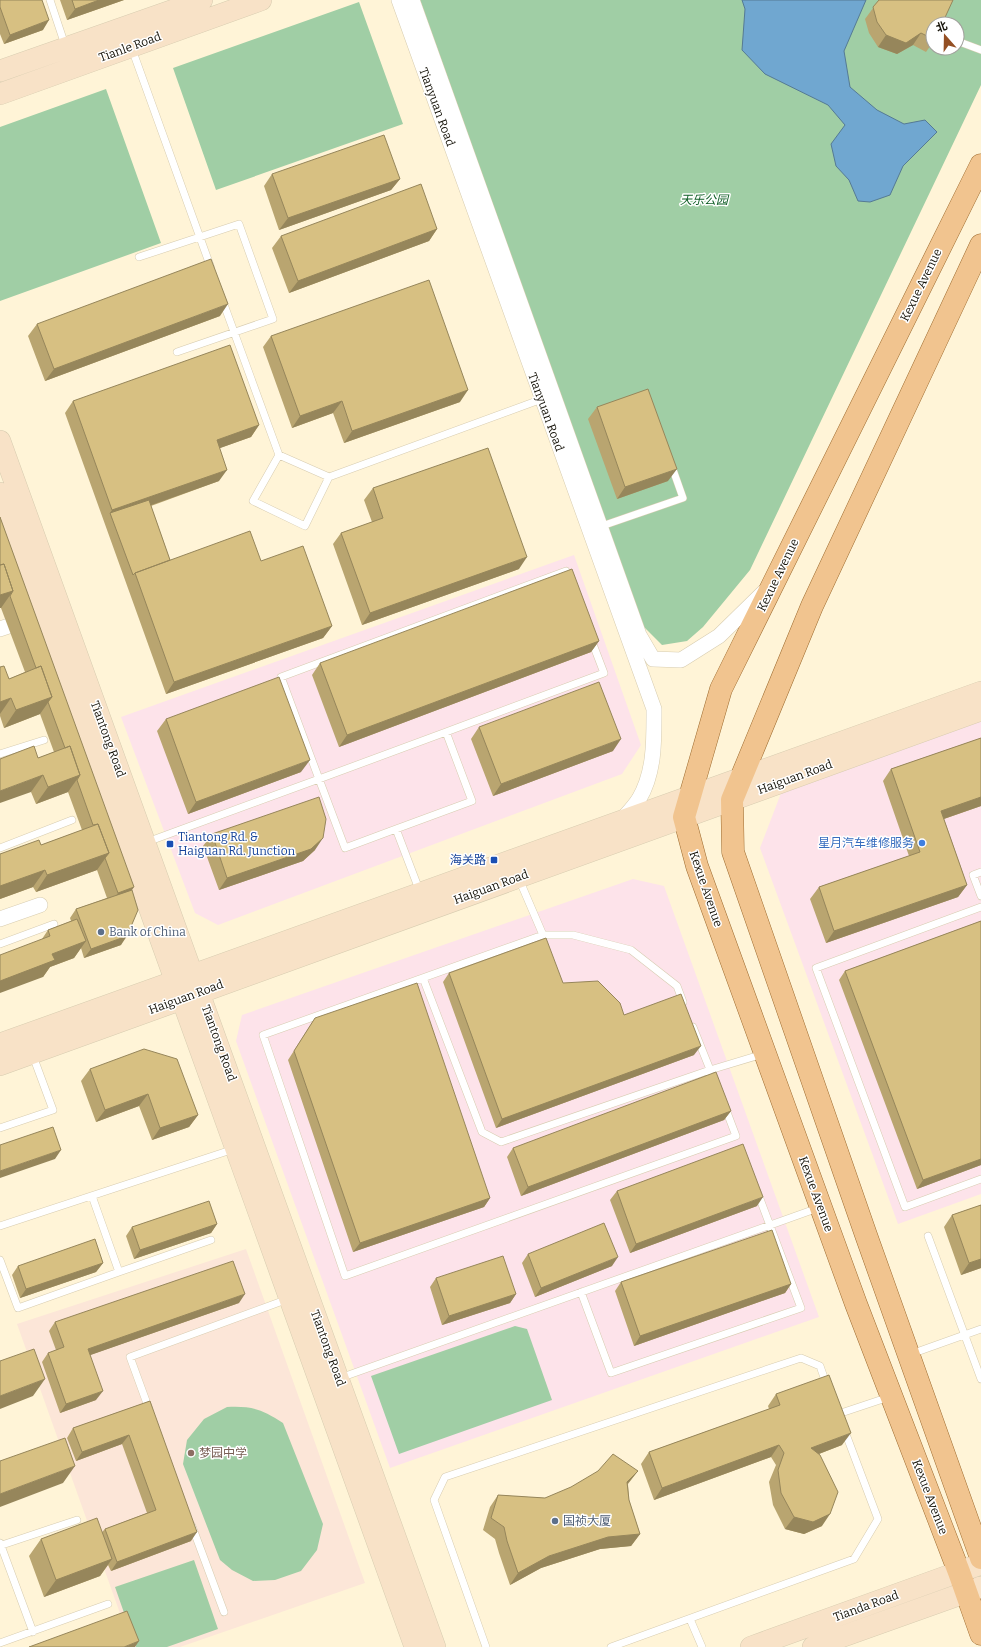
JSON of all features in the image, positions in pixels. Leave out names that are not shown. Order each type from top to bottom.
[{"type":"main road","name":"Kexue Avenue","points":[[981,165],[721,689],[684,817],[697,866],[891,1396],[959,1572],[973,1590],[981,1634]]},
{"type":"main road","points":[[981,244],[812,606],[743,777],[732,800],[733,852],[981,1558]]},
{"type":"street","name":"Tianle Road","points":[[0,71],[202,0]]},
{"type":"street","name":"Tianle Road","points":[[0,94],[261,0]]},
{"type":"street","name":"Tianyuan Road","points":[[399,0],[542,399],[639,635],[653,659],[681,660],[719,636],[775,581]]},
{"type":"street","name":"Tianyuan Road","points":[[412,0],[594,528],[654,709],[655,748],[646,783],[638,800],[621,821]]},
{"type":"street","name":"Tiantong Road","points":[[0,441],[145,843],[236,1149],[290,1298],[330,1382],[415,1647]]},
{"type":"street","name":"Tiantong Road","points":[[0,494],[44,615],[188,987],[330,1382],[435,1647]]},
{"type":"street","points":[[0,629],[44,615]]},
{"type":"street","name":"Haiguan Road","points":[[0,1064],[32,1053],[188,987],[420,893],[981,692]]},
{"type":"street","name":"Haiguan Road","points":[[0,1044],[188,987],[518,877],[981,710]]},
{"type":"street","points":[[0,919],[40,905]]},
{"type":"street","name":"Tianda Road","points":[[751,1647],[981,1564]]},
{"type":"street","name":"Tianda Road","points":[[813,1647],[973,1590]]},
{"type":"lane","points":[[50,0],[66,48]]},
{"type":"lane","points":[[965,44],[981,50]]},
{"type":"lane","points":[[131,46],[213,273]]},
{"type":"lane","points":[[139,257],[239,224],[273,319],[177,352]]},
{"type":"lane","points":[[219,288],[279,455],[329,477]]},
{"type":"lane","points":[[279,455],[253,501],[305,526],[329,477],[542,399]]},
{"type":"lane","points":[[594,528],[683,498],[667,455]]},
{"type":"lane","points":[[446,732],[472,801],[346,848],[281,677],[566,571],[571,585]]},
{"type":"lane","points":[[145,843],[604,673],[588,629]]},
{"type":"lane","points":[[0,754],[44,740]]},
{"type":"lane","points":[[0,848],[72,820]]},
{"type":"lane","points":[[396,829],[420,893]]},
{"type":"lane","points":[[981,872],[973,875],[981,896]]},
{"type":"lane","points":[[518,877],[543,935]]},
{"type":"lane","points":[[981,907],[816,968],[905,1207],[981,1178]]},
{"type":"lane","points":[[0,944],[54,924]]},
{"type":"lane","points":[[685,1007],[677,986],[631,950],[573,935],[543,935],[263,1035],[345,1276],[736,1136]]},
{"type":"lane","points":[[423,978],[482,1132],[501,1142],[710,1070],[765,1054]]},
{"type":"lane","points":[[691,1021],[719,1092]]},
{"type":"lane","points":[[0,1128],[53,1110],[32,1053]]},
{"type":"lane","points":[[722,1099],[739,1144]]},
{"type":"lane","points":[[0,1226],[236,1149]]},
{"type":"lane","points":[[581,1292],[611,1373],[801,1308],[754,1181]]},
{"type":"lane","points":[[92,1196],[119,1272]]},
{"type":"lane","points":[[330,1382],[821,1207]]},
{"type":"lane","points":[[928,1236],[981,1379]]},
{"type":"lane","points":[[0,1260],[18,1308],[211,1240]]},
{"type":"lane","points":[[152,1417],[130,1357],[290,1298]]},
{"type":"lane","points":[[909,1355],[981,1329]]},
{"type":"lane","points":[[486,1647],[434,1500],[446,1477],[801,1358],[820,1366],[830,1393]]},
{"type":"lane","points":[[611,1647],[854,1560],[878,1519],[837,1410],[891,1396]]},
{"type":"lane","points":[[33,1632],[1,1544],[76,1520]]},
{"type":"lane","points":[[191,1522],[224,1612]]},
{"type":"lane","points":[[0,1643],[108,1604]]},
{"type":"lane","points":[[690,1619],[702,1647]]},
{"type":"shaded area","points":[[574,555],[641,745],[622,774],[218,925],[195,913],[121,717]]},
{"type":"shaded area","points":[[981,718],[981,1194],[898,1224],[760,848],[783,788]]},
{"type":"shaded area","points":[[633,879],[664,886],[819,1317],[390,1468],[236,1041],[242,1015]]},
{"type":"shaded area","name":"梦园中学","points":[[246,1249],[365,1583],[180,1647],[132,1647],[17,1324]]},
{"type":"green space","name":"天乐公园","points":[[420,0],[981,0],[981,85],[750,570],[703,627],[687,641],[662,645],[643,626]]},
{"type":"green space","points":[[359,2],[403,124],[216,190],[173,68]]},
{"type":"green space","points":[[106,89],[161,243],[0,301],[0,127]]},
{"type":"green space","points":[[515,1326],[527,1329],[552,1400],[399,1454],[371,1376]]},
{"type":"green space","points":[[227,1407],[256,1409],[283,1423],[323,1524],[317,1550],[301,1571],[275,1580],[253,1581],[232,1570],[220,1560],[183,1464],[187,1440],[204,1419]]},
{"type":"green space","points":[[194,1560],[218,1629],[167,1647],[136,1647],[115,1587]]},
{"type":"water","points":[[742,0],[866,0],[844,51],[850,87],[877,110],[904,124],[925,120],[937,132],[903,166],[890,195],[870,202],[858,201],[849,180],[836,166],[831,144],[845,125],[828,105],[765,74],[742,50],[745,9]]},
{"type":"building","points":[[0,0],[42,0],[49,20],[10,35],[0,7]]},
{"type":"building","points":[[72,0],[99,0],[75,9]]},
{"type":"building","points":[[879,0],[953,0],[946,16],[925,16],[925,35],[921,33],[906,43],[886,35],[877,22],[873,7]]},
{"type":"building","points":[[384,135],[400,179],[288,218],[272,174]]},
{"type":"building","points":[[421,184],[437,229],[298,281],[281,236]]},
{"type":"building","points":[[211,259],[228,304],[54,369],[37,324]]},
{"type":"building","points":[[429,280],[468,390],[352,431],[342,401],[300,416],[271,336]]},
{"type":"building","points":[[230,345],[259,425],[217,440],[227,470],[112,510],[73,401]]},
{"type":"building","points":[[648,389],[677,469],[625,487],[597,407]]},
{"type":"building","points":[[488,448],[527,557],[370,613],[341,533],[383,518],[373,488]]},
{"type":"building","points":[[149,500],[170,560],[133,575],[110,513]]},
{"type":"building","points":[[0,517],[134,887],[118,893],[105,858],[109,853],[98,824],[93,825],[77,780],[80,775],[70,746],[65,748],[48,702],[52,697],[41,666],[36,668],[10,596],[13,591],[4,564],[0,565]]},
{"type":"building","points":[[250,531],[261,561],[303,546],[332,626],[174,682],[135,573]]},
{"type":"building","points":[[4,564],[13,591],[0,595],[0,565]]},
{"type":"building","points":[[572,569],[599,641],[347,735],[320,663]]},
{"type":"building","points":[[4,666],[9,679],[41,666],[52,697],[16,710],[11,698],[0,702],[0,667]]},
{"type":"building","points":[[279,677],[310,760],[196,802],[166,719]]},
{"type":"building","points":[[599,682],[621,739],[501,784],[479,727]]},
{"type":"building","name":"星月汽车维修服务","points":[[981,738],[981,797],[941,811],[967,885],[834,931],[819,887],[920,852],[891,769]]},
{"type":"building","points":[[34,746],[38,758],[70,746],[80,775],[48,787],[43,775],[0,791],[0,759]]},
{"type":"building","points":[[319,797],[326,819],[323,838],[311,849],[227,878],[212,834]]},
{"type":"building","points":[[98,824],[109,853],[47,875],[45,870],[0,886],[0,854],[39,840],[41,845]]},
{"type":"building","name":"Bank of China","points":[[132,890],[138,910],[127,936],[91,949],[76,909]]},
{"type":"building","points":[[77,919],[86,941],[52,954],[55,960],[0,981],[0,955],[50,936],[48,930]]},
{"type":"building","points":[[981,921],[981,1159],[923,1180],[845,971]]},
{"type":"building","points":[[546,938],[563,983],[598,981],[620,1003],[624,1015],[681,994],[701,1046],[502,1119],[449,973]]},
{"type":"building","points":[[417,983],[490,1198],[360,1243],[294,1051],[315,1018]]},
{"type":"building","points":[[144,1049],[177,1059],[198,1115],[160,1128],[148,1094],[105,1110],[90,1069]]},
{"type":"building","points":[[716,1072],[731,1111],[528,1187],[513,1148]]},
{"type":"building","points":[[53,1127],[61,1150],[0,1171],[0,1145]]},
{"type":"building","points":[[743,1144],[763,1197],[636,1244],[617,1191]]},
{"type":"building","points":[[209,1201],[217,1224],[140,1250],[132,1227]]},
{"type":"building","points":[[981,1205],[981,1259],[969,1263],[952,1215]]},
{"type":"building","points":[[604,1223],[618,1257],[541,1288],[528,1254]]},
{"type":"building","points":[[772,1230],[791,1284],[640,1336],[621,1282]]},
{"type":"building","points":[[95,1239],[103,1263],[26,1289],[18,1266]]},
{"type":"building","points":[[503,1256],[516,1294],[449,1316],[436,1278]]},
{"type":"building","points":[[233,1261],[245,1294],[88,1349],[103,1391],[66,1404],[48,1353],[64,1347],[55,1322]]},
{"type":"building","points":[[34,1349],[45,1379],[0,1396],[0,1361]]},
{"type":"building","points":[[829,1375],[851,1433],[811,1448],[820,1455],[838,1492],[830,1514],[813,1522],[794,1517],[781,1493],[778,1470],[784,1453],[779,1445],[662,1488],[649,1452],[780,1405],[776,1394]]},
{"type":"building","points":[[150,1401],[197,1532],[117,1562],[105,1529],[156,1510],[129,1435],[82,1452],[73,1428]]},
{"type":"building","points":[[65,1438],[75,1466],[0,1494],[0,1461]]},
{"type":"building","name":"国祯大厦","points":[[613,1454],[638,1471],[627,1482],[629,1500],[640,1534],[608,1537],[549,1556],[518,1573],[507,1541],[504,1527],[491,1518],[498,1495],[545,1498],[571,1487],[598,1471]]},
{"type":"building","points":[[97,1518],[112,1559],[56,1580],[41,1539]]},
{"type":"building","points":[[127,1611],[139,1641],[124,1647],[29,1647]]},
{"type":"place","name":"星月汽车维修服务","points":[[922,843]]},
{"type":"place","name":"Tiantong Rd. & Haiguan Rd. Junction","points":[[170,844]]},
{"type":"place","name":"海关路","points":[[494,860]]},
{"type":"place","name":"Bank of China","points":[[101,932]]},
{"type":"place","name":"梦园中学","points":[[191,1453]]},
{"type":"place","name":"国祯大厦","points":[[555,1521]]}]
